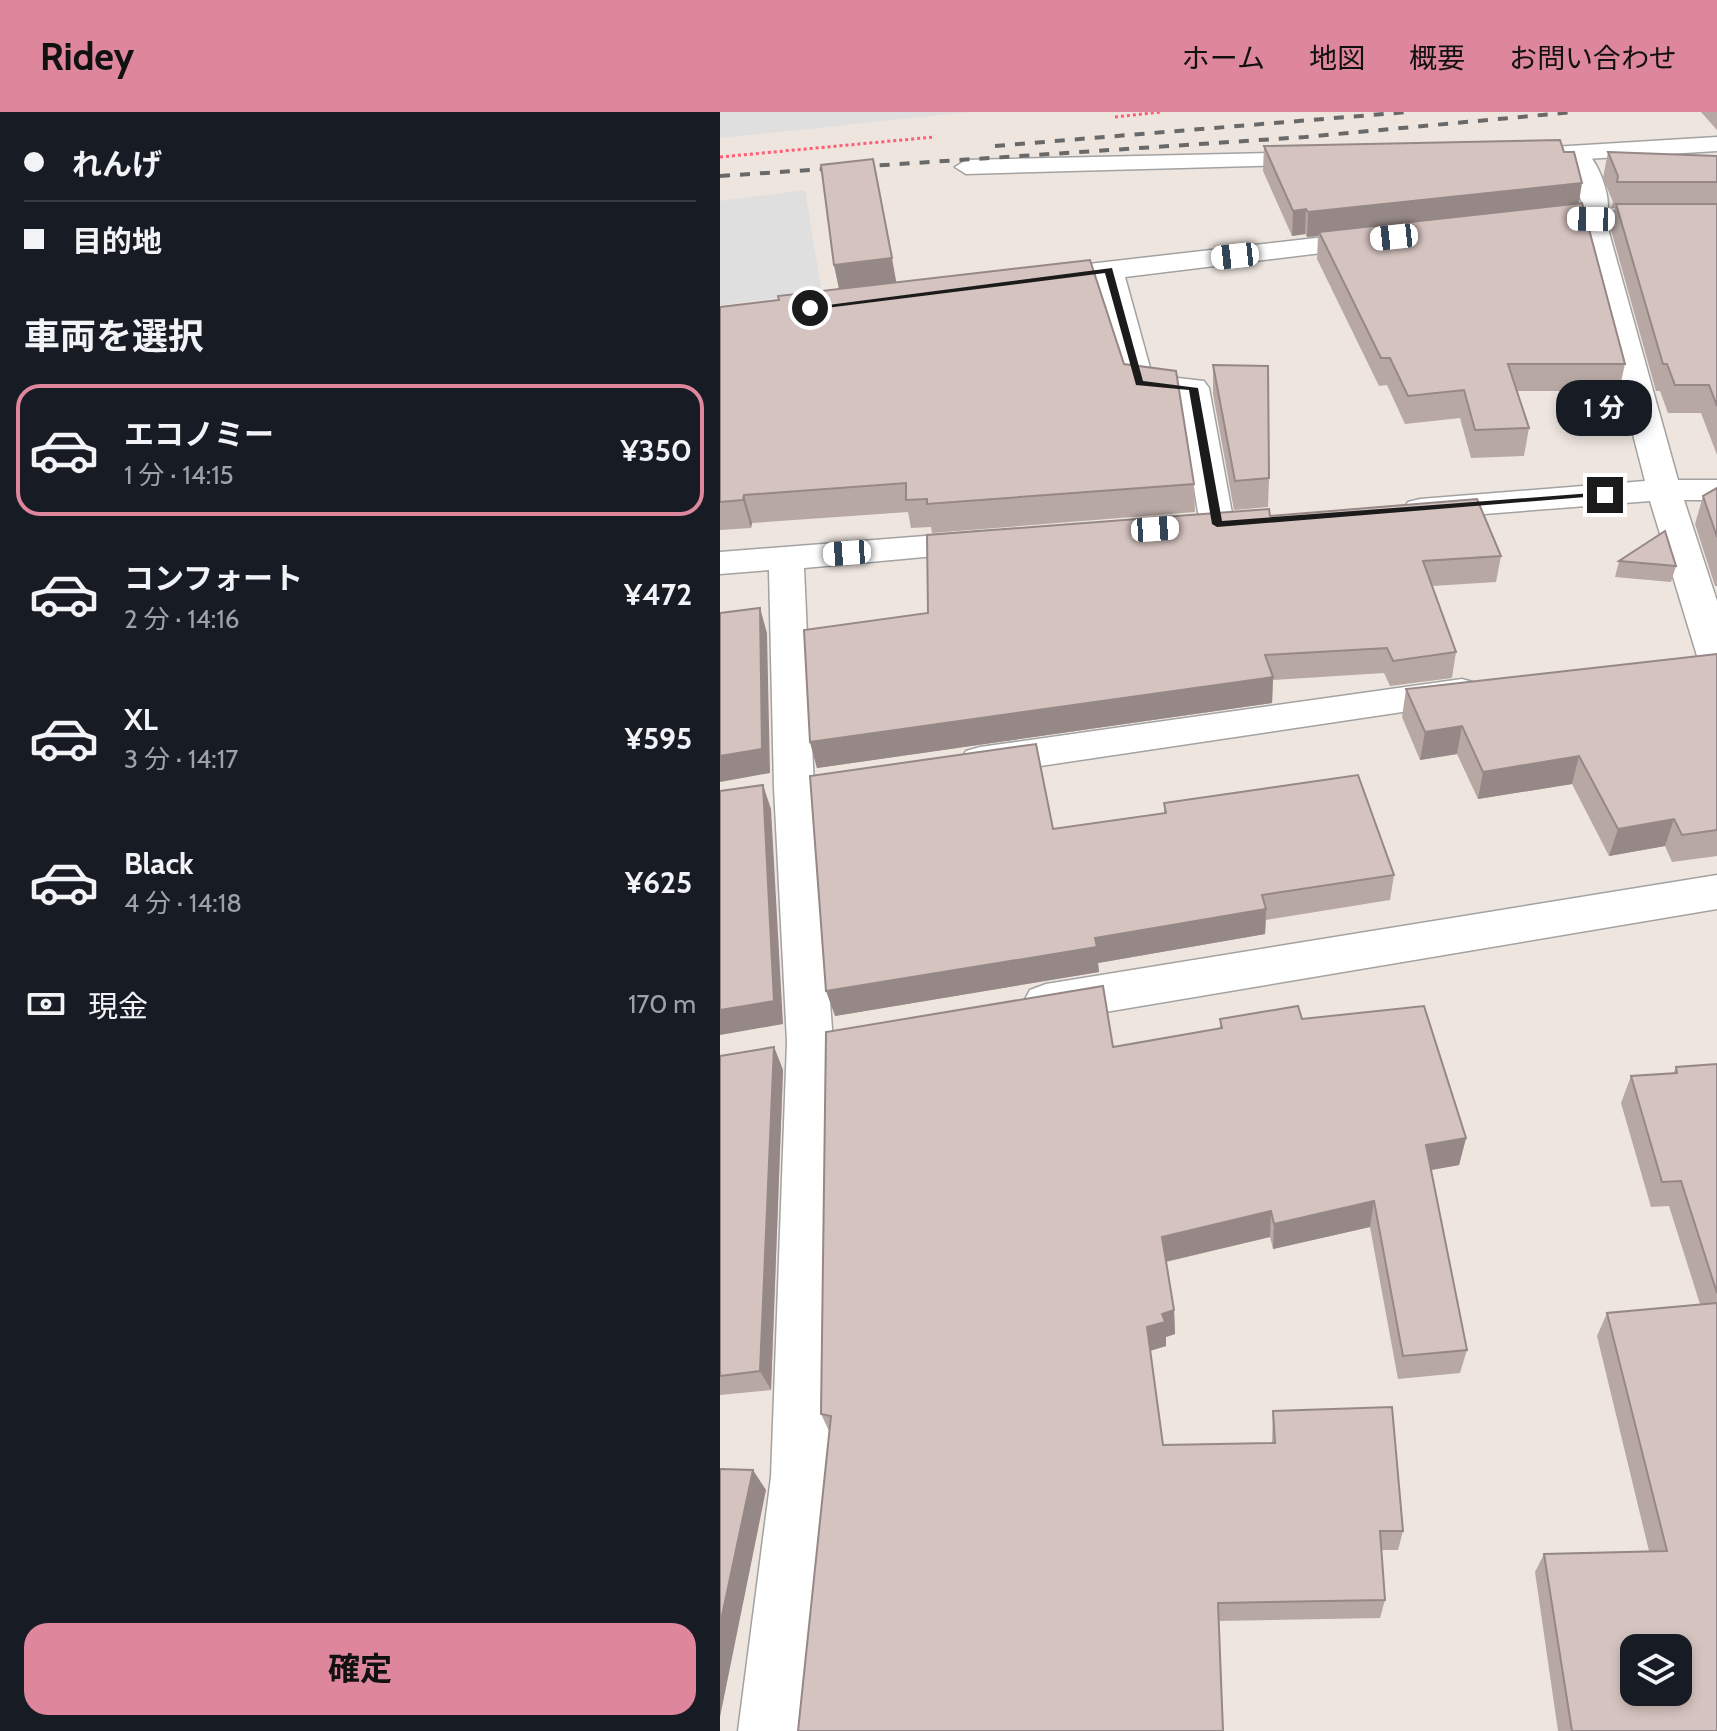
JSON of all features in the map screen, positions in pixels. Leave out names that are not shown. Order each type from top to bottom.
[{"type":"street","points":[[1577,154],[1596,203],[1591,219],[1707,663]]},
{"type":"street","points":[[1505,224],[1591,219],[1717,219]]},
{"type":"street","points":[[1015,282],[1410,235]]},
{"type":"street","points":[[1109,270],[1139,383],[1193,388],[1217,524]]},
{"type":"street","points":[[1387,511],[1664,490],[1717,490]]},
{"type":"street","points":[[720,563],[1017,540]]},
{"type":"street","points":[[769,1731],[800,1477],[787,1046],[794,788],[786,558]]},
{"type":"street","points":[[951,765],[1501,688]]},
{"type":"street","points":[[1013,1008],[1717,892]]},
{"type":"street","points":[[787,1046],[857,1034]]},
{"type":"lane","points":[[1515,155],[1717,144]]},
{"type":"lane","points":[[966,167],[1342,159]]},
{"type":"shaded area","points":[[720,112],[970,112],[720,138]]},
{"type":"shaded area","points":[[805,190],[822,293],[720,305],[720,201]]},
{"type":"building","points":[[1560,140],[1564,152],[1574,152],[1582,183],[1308,212],[1306,209],[1293,211],[1264,146]]},
{"type":"building","points":[[1608,152],[1717,156],[1717,182],[1617,182],[1618,176]]},
{"type":"building","points":[[873,159],[892,258],[834,265],[821,165]]},
{"type":"building","points":[[1582,203],[1625,364],[1508,364],[1529,428],[1475,430],[1464,390],[1408,396],[1390,358],[1381,358],[1319,232]]},
{"type":"building","points":[[1616,204],[1717,204],[1717,406],[1709,385],[1675,385],[1667,364],[1663,364]]},
{"type":"building","points":[[1090,260],[1124,364],[1176,371],[1194,484],[927,504],[927,499],[906,500],[906,483],[744,495],[743,500],[720,502],[720,307],[779,300],[778,296]]},
{"type":"building","points":[[1213,365],[1268,366],[1269,478],[1235,481]]},
{"type":"building","points":[[1717,488],[1717,537],[1703,496]]},
{"type":"building","points":[[1477,499],[1501,556],[1423,561],[1456,652],[1393,661],[1387,648],[1265,655],[1273,677],[810,742],[804,630],[928,613],[927,535],[1269,509],[1270,516]]},
{"type":"building","points":[[1665,531],[1676,566],[1619,561]]},
{"type":"building","points":[[760,608],[762,749],[720,756],[720,613]]},
{"type":"building","points":[[1717,654],[1717,830],[1682,835],[1674,819],[1618,829],[1579,756],[1483,772],[1462,726],[1425,732],[1406,689]]},
{"type":"building","points":[[1036,744],[1053,829],[1166,813],[1164,803],[1358,775],[1394,875],[1262,895],[1266,909],[1095,938],[1097,947],[826,991],[810,776]]},
{"type":"building","points":[[763,785],[774,1001],[720,1010],[720,791]]},
{"type":"building","points":[[1103,986],[1113,1047],[1222,1028],[1220,1019],[1298,1006],[1302,1019],[1424,1006],[1466,1138],[1426,1145],[1467,1350],[1403,1356],[1374,1201],[1274,1224],[1271,1211],[1162,1237],[1174,1310],[1162,1314],[1165,1322],[1147,1327],[1163,1445],[1275,1443],[1273,1411],[1392,1407],[1403,1531],[1380,1531],[1385,1600],[1218,1603],[1223,1731],[798,1731],[831,1416],[821,1414],[826,1032]]},
{"type":"building","points":[[774,1047],[760,1371],[720,1376],[720,1056]]},
{"type":"building","points":[[1717,1064],[1717,1293],[1681,1181],[1662,1182],[1631,1076],[1677,1073],[1676,1067]]},
{"type":"building","points":[[1717,1303],[1717,1731],[1572,1731],[1544,1554],[1667,1551],[1607,1313]]},
{"type":"building","points":[[720,1469],[753,1470],[720,1625]]},
{"type":"railway","points":[[995,146],[1408,112]]},
{"type":"railway","points":[[720,176],[1305,137],[1574,112]]},
{"type":"route","points":[[810,308],[1109,270],[1139,383],[1193,388],[1217,524],[1605,495]]}]
